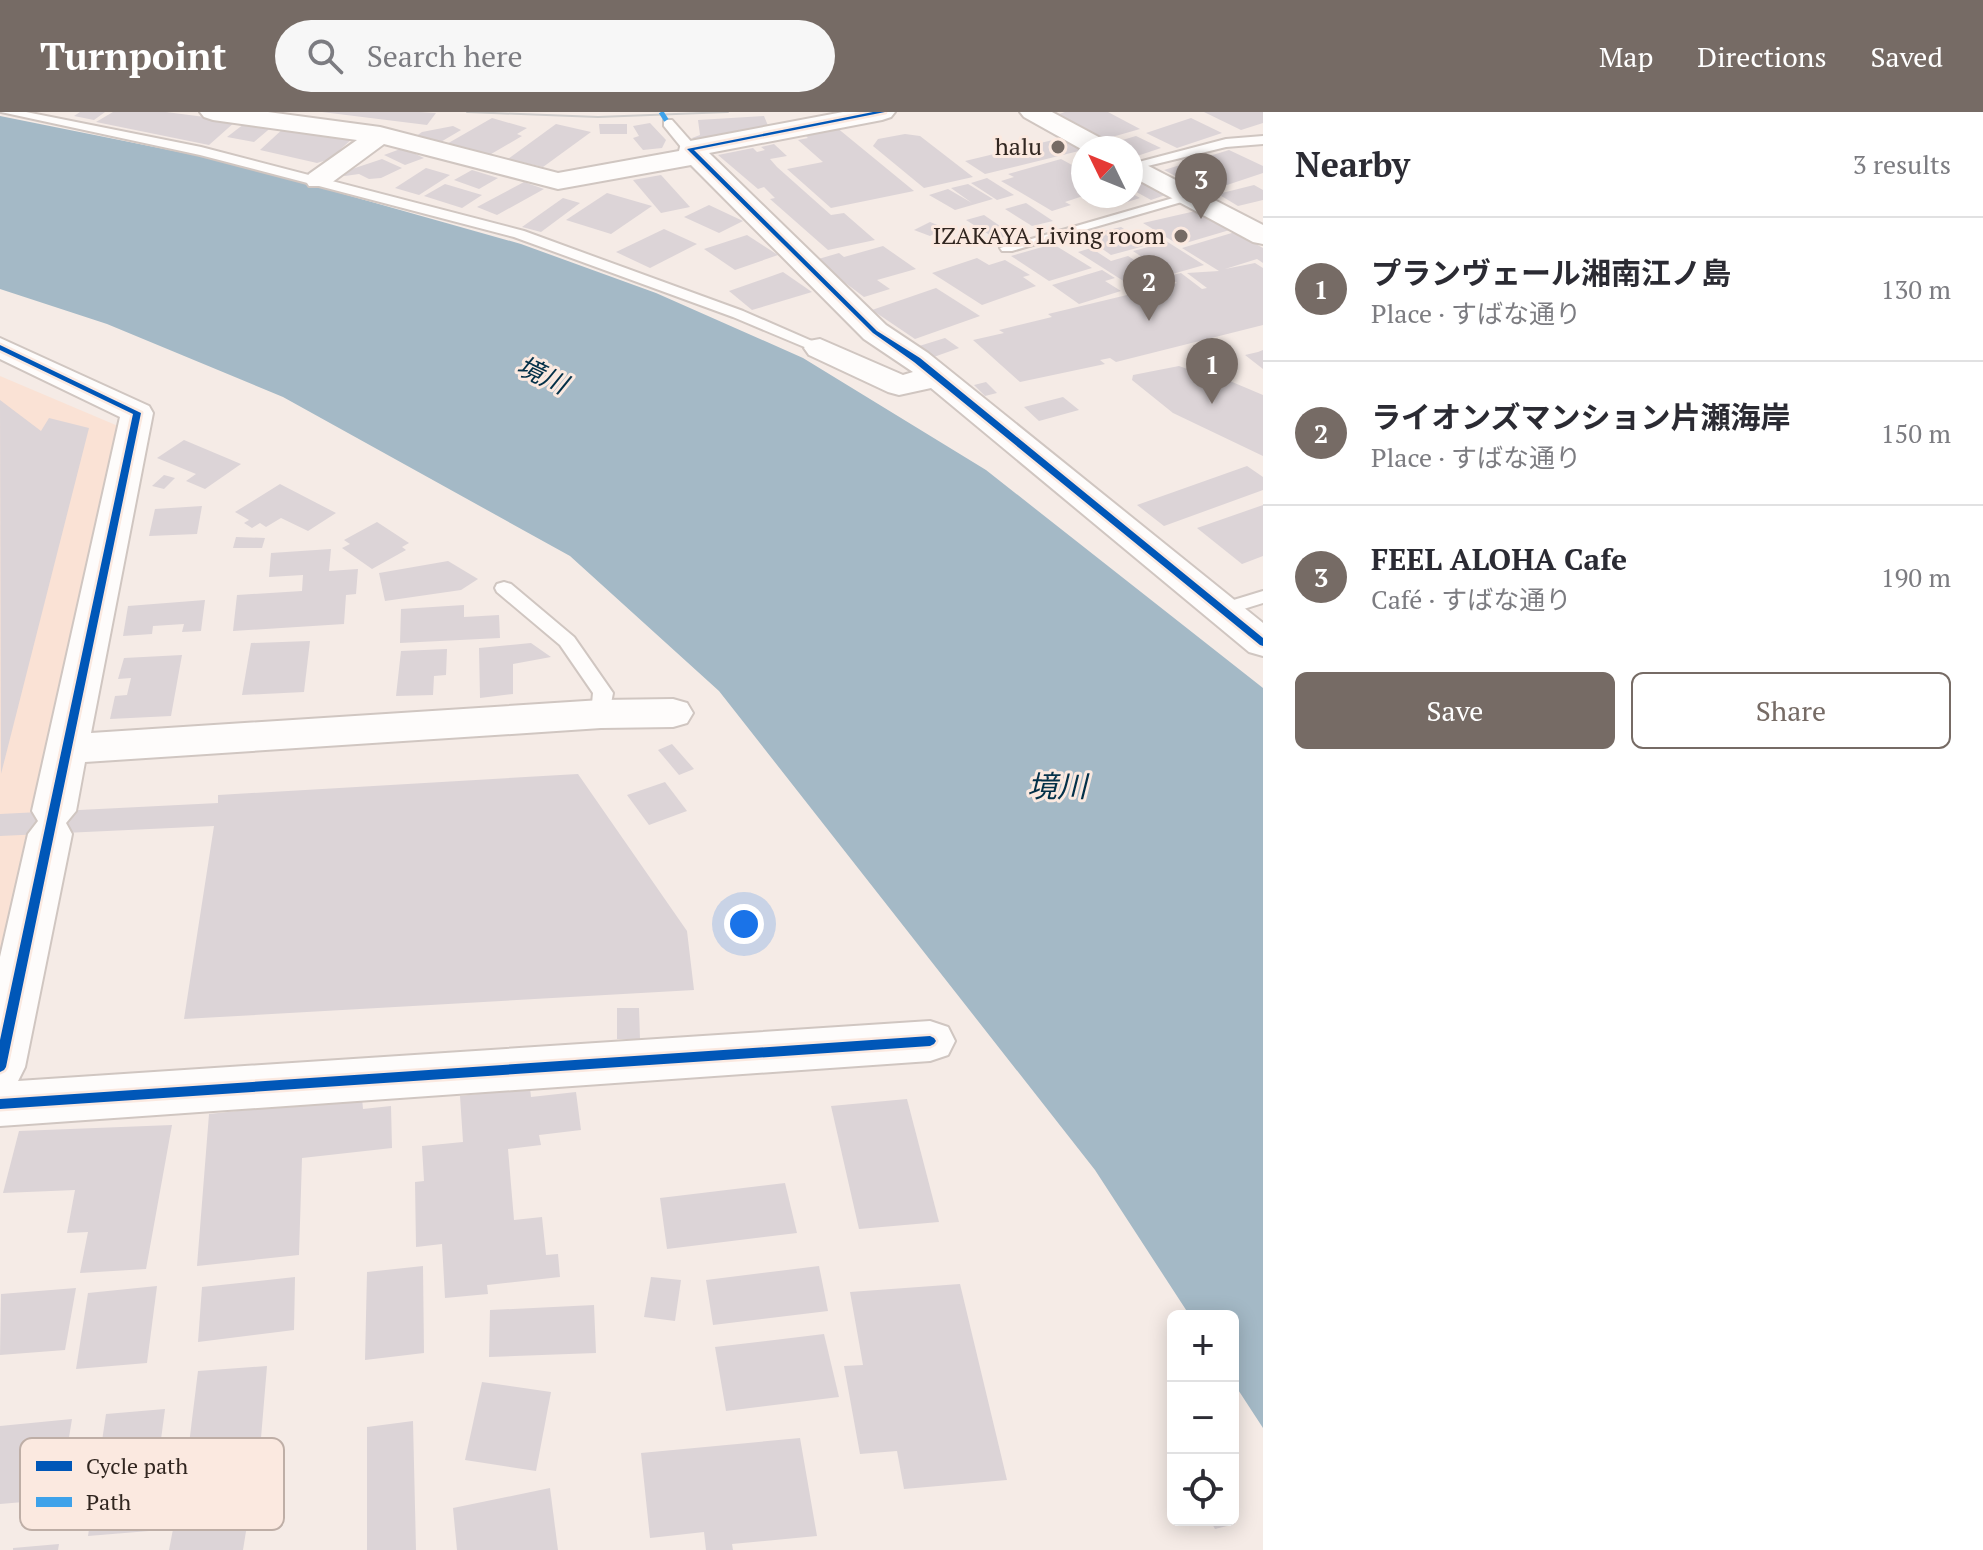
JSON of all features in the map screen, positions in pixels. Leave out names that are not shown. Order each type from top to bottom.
[{"type":"street","points":[[213,112],[380,135],[558,181],[882,112]]},
{"type":"street","points":[[1033,112],[1077,136]]},
{"type":"street","points":[[318,180],[380,135]]},
{"type":"street","points":[[693,153],[875,332],[917,360],[1263,643]]},
{"type":"street","points":[[1143,171],[1263,236]]},
{"type":"street","points":[[0,347],[137,413],[0,1067]]},
{"type":"street","points":[[820,348],[899,385],[936,377]]},
{"type":"street","points":[[66,749],[601,714],[673,713]]},
{"type":"street","points":[[0,1104],[930,1041]]},
{"type":"lane","points":[[7,112],[201,151],[519,234],[738,314],[820,348]]},
{"type":"lane","points":[[668,123],[693,153]]},
{"type":"lane","points":[[1143,164],[1226,143],[1263,140]]},
{"type":"lane","points":[[1007,248],[1192,197]]},
{"type":"lane","points":[[504,588],[567,641],[603,693],[601,714]]},
{"type":"lane","points":[[1221,610],[1263,597]]},
{"type":"shaded area","points":[[0,376],[118,426],[0,967]]},
{"type":"water","name":"境川","points":[[0,116],[234,163],[521,244],[656,293],[803,358],[986,470],[1263,688],[1263,1428],[1239,1391],[1239,1310],[1186,1310],[1095,1170],[719,691],[570,556],[283,397],[107,324],[0,289]]},
{"type":"building","points":[[80,112],[105,112],[94,120],[74,116]]},
{"type":"building","points":[[113,112],[166,112],[236,121],[209,145],[96,122]]},
{"type":"building","points":[[322,112],[420,112],[436,113],[427,125]]},
{"type":"building","points":[[1108,112],[1140,129],[1116,136],[1099,136],[1059,114]]},
{"type":"building","points":[[1204,112],[1263,112],[1263,123],[1241,130]]},
{"type":"building","points":[[764,116],[769,128],[698,142],[692,138],[700,135],[698,120]]},
{"type":"building","points":[[492,118],[527,128],[517,134],[522,136],[486,157],[445,145]]},
{"type":"building","points":[[1191,118],[1222,133],[1177,148],[1146,133]]},
{"type":"building","points":[[650,123],[666,140],[662,148],[643,150],[633,138],[639,136],[633,126]]},
{"type":"building","points":[[244,124],[274,125],[254,142],[227,137]]},
{"type":"building","points":[[556,124],[591,132],[543,167],[508,159]]},
{"type":"building","points":[[599,124],[627,124],[627,134],[600,134]]},
{"type":"building","points":[[453,126],[461,130],[439,143],[415,137],[422,132]]},
{"type":"building","points":[[285,127],[354,137],[330,159],[317,163],[260,150]]},
{"type":"building","points":[[836,127],[914,191],[831,208],[787,169],[823,162],[798,140],[808,138],[803,133]]},
{"type":"building","points":[[905,134],[920,136],[973,177],[924,188],[873,146],[878,139]]},
{"type":"building","points":[[1143,139],[1161,148],[1143,154]]},
{"type":"building","points":[[1053,140],[1059,143],[1071,140],[1071,153],[985,174],[965,161]]},
{"type":"building","points":[[774,144],[787,156],[770,159],[777,167],[831,215],[844,213],[875,240],[828,250],[770,199],[775,198],[764,187],[758,189],[718,155],[753,148],[757,152],[765,150],[761,147]]},
{"type":"building","points":[[403,148],[424,158],[405,165],[384,155]]},
{"type":"building","points":[[1229,150],[1263,166],[1263,173],[1206,192],[1164,170]]},
{"type":"building","points":[[382,159],[402,168],[381,178],[369,179],[359,174],[345,176],[340,173]]},
{"type":"building","points":[[1061,159],[1071,164],[1071,200],[1065,202],[1071,205],[1052,211],[1001,181],[1014,177],[1008,174]]},
{"type":"building","points":[[426,168],[450,175],[419,195],[395,188]]},
{"type":"building","points":[[472,170],[498,178],[479,189],[454,180]]},
{"type":"building","points":[[661,175],[690,207],[661,213],[633,180]]},
{"type":"building","points":[[987,178],[1014,195],[997,200],[971,183]]},
{"type":"building","points":[[1143,180],[1171,193],[1151,200],[1143,196]]},
{"type":"building","points":[[524,182],[544,189],[497,215],[477,207]]},
{"type":"building","points":[[445,184],[482,195],[462,208],[424,196]]},
{"type":"building","points":[[968,184],[993,199],[955,210],[929,195],[948,189],[972,203],[951,188]]},
{"type":"building","points":[[1254,185],[1263,190],[1263,200],[1238,206],[1218,194]]},
{"type":"building","points":[[607,193],[652,206],[611,234],[566,220]]},
{"type":"building","points":[[563,198],[580,203],[541,232],[522,227]]},
{"type":"building","points":[[1026,203],[1053,221],[1032,226],[1005,209]]},
{"type":"building","points":[[709,205],[743,221],[719,233],[684,217]]},
{"type":"building","points":[[1200,210],[1233,229],[1179,245],[1143,223]]},
{"type":"building","points":[[984,215],[1013,235],[996,239],[966,220]]},
{"type":"building","points":[[930,222],[945,228],[930,236],[914,230]]},
{"type":"building","points":[[1121,227],[1148,245],[1111,255],[1084,236]]},
{"type":"building","points":[[664,229],[697,244],[650,268],[616,252]]},
{"type":"building","points":[[1235,232],[1263,248],[1263,263],[1257,259],[1225,269],[1255,263],[1263,268],[1263,325],[1116,362],[1110,358],[1100,360],[1105,364],[1020,382],[973,340],[1052,317],[1048,314],[1177,283],[1168,276],[1181,273],[1202,289],[1207,288],[1187,273],[1219,271],[1182,248]]},
{"type":"building","points":[[1155,234],[1204,265],[1169,275],[1133,251],[1156,245],[1144,237]]},
{"type":"building","points":[[747,235],[778,255],[735,270],[704,249]]},
{"type":"building","points":[[1053,244],[1092,268],[1049,281],[1011,256]]},
{"type":"building","points":[[883,246],[916,269],[877,280],[890,289],[864,297],[815,260],[839,253],[844,257]]},
{"type":"building","points":[[1091,248],[1111,261],[1128,256],[1166,280],[1136,289],[1078,252]]},
{"type":"building","points":[[977,258],[989,265],[1005,260],[1030,275],[1023,277],[1036,286],[982,305],[932,273]]},
{"type":"building","points":[[1102,270],[1115,278],[1105,281],[1121,291],[1079,304],[1052,285]]},
{"type":"building","points":[[783,272],[812,292],[752,310],[729,291]]},
{"type":"building","points":[[936,288],[980,316],[915,339],[872,310]]},
{"type":"building","points":[[945,338],[959,348],[931,358],[916,347]]},
{"type":"building","points":[[1263,350],[1263,369],[1245,355]]},
{"type":"building","points":[[1209,360],[1229,368],[1218,376],[1263,395],[1263,456],[1173,413],[1132,380],[1133,375],[1179,366],[1193,371]]},
{"type":"building","points":[[986,382],[997,393],[985,396],[974,385]]},
{"type":"building","points":[[1063,397],[1079,410],[1039,421],[1024,407]]},
{"type":"building","points":[[0,400],[41,431],[49,418],[89,428],[1,774]]},
{"type":"building","points":[[184,440],[241,464],[205,489],[186,481],[196,474],[157,458]]},
{"type":"building","points":[[1247,466],[1263,477],[1263,490],[1164,526],[1137,505]]},
{"type":"building","points":[[164,475],[175,478],[164,489],[152,486]]},
{"type":"building","points":[[280,484],[336,513],[308,531],[281,518],[266,527],[260,523],[252,528],[244,523],[249,520],[235,512]]},
{"type":"building","points":[[1263,505],[1263,556],[1242,564],[1197,528]]},
{"type":"building","points":[[202,506],[197,534],[149,536],[155,509]]},
{"type":"building","points":[[377,522],[409,543],[402,547],[406,550],[372,569],[342,548],[350,544],[344,540]]},
{"type":"building","points":[[236,537],[265,538],[262,548],[233,548]]},
{"type":"building","points":[[331,549],[329,571],[358,569],[356,594],[346,595],[344,624],[233,631],[237,595],[302,591],[303,575],[269,577],[271,553]]},
{"type":"building","points":[[448,561],[478,579],[461,590],[385,601],[379,573]]},
{"type":"building","points":[[205,600],[201,631],[182,632],[184,624],[153,626],[152,634],[123,636],[128,606]]},
{"type":"building","points":[[464,605],[464,617],[499,615],[500,638],[400,643],[401,609]]},
{"type":"building","points":[[310,641],[304,692],[242,695],[251,643]]},
{"type":"building","points":[[531,643],[551,657],[513,664],[513,694],[480,698],[479,648]]},
{"type":"building","points":[[447,649],[446,675],[434,676],[433,695],[396,696],[401,651]]},
{"type":"building","points":[[182,655],[171,716],[110,719],[115,696],[127,695],[131,678],[118,679],[124,658]]},
{"type":"building","points":[[672,744],[694,769],[679,775],[658,750]]},
{"type":"building","points":[[578,774],[687,931],[694,990],[184,1019],[214,826],[0,836],[0,814],[218,803],[218,795]]},
{"type":"building","points":[[665,782],[687,811],[649,825],[627,795]]},
{"type":"building","points":[[617,1008],[639,1008],[640,1039],[617,1039]]},
{"type":"building","points":[[530,1088],[531,1097],[576,1092],[581,1130],[539,1135],[541,1145],[508,1149],[514,1220],[542,1217],[546,1255],[558,1254],[560,1277],[487,1285],[488,1294],[445,1298],[442,1244],[416,1247],[415,1182],[424,1181],[422,1146],[463,1142],[460,1096]]},
{"type":"building","points":[[362,1098],[363,1109],[391,1106],[392,1148],[302,1158],[299,1255],[197,1266],[209,1114]]},
{"type":"building","points":[[907,1099],[939,1222],[859,1229],[831,1106]]},
{"type":"building","points":[[172,1125],[146,1269],[80,1273],[88,1232],[67,1233],[75,1190],[3,1193],[19,1131]]},
{"type":"building","points":[[785,1183],[797,1233],[667,1249],[660,1198]]},
{"type":"building","points":[[423,1266],[424,1353],[365,1360],[367,1272]]},
{"type":"building","points":[[819,1266],[828,1311],[713,1325],[706,1280]]},
{"type":"building","points":[[295,1277],[294,1330],[198,1342],[202,1287]]},
{"type":"building","points":[[651,1277],[681,1280],[675,1321],[644,1317]]},
{"type":"building","points":[[960,1284],[1007,1480],[904,1489],[897,1451],[860,1454],[844,1366],[863,1365],[850,1292]]},
{"type":"building","points":[[157,1286],[147,1363],[76,1369],[88,1293]]},
{"type":"building","points":[[76,1288],[65,1350],[0,1355],[1,1294]]},
{"type":"building","points":[[594,1305],[596,1353],[489,1357],[490,1310]]},
{"type":"building","points":[[824,1334],[839,1397],[726,1411],[715,1347]]},
{"type":"building","points":[[267,1366],[261,1438],[190,1438],[198,1371]]},
{"type":"building","points":[[482,1382],[551,1392],[536,1471],[465,1460]]},
{"type":"building","points":[[165,1409],[161,1438],[102,1438],[106,1414]]},
{"type":"building","points":[[72,1419],[69,1438],[20,1438],[20,1502],[0,1504],[0,1426]]},
{"type":"building","points":[[413,1421],[416,1550],[367,1550],[367,1427]]},
{"type":"building","points":[[800,1438],[817,1536],[732,1544],[733,1550],[706,1550],[704,1532],[650,1538],[641,1453]]},
{"type":"building","points":[[550,1488],[558,1550],[457,1550],[453,1508]]},
{"type":"building","points":[[89,1530],[149,1530],[149,1531],[88,1536]]},
{"type":"building","points":[[173,1530],[246,1530],[243,1550],[169,1550]]},
{"type":"building","points":[[59,1544],[58,1550],[13,1550],[13,1548]]},
{"type":"tram line","points":[[467,112],[598,117],[728,112]]},
{"type":"marked path","points":[[661,112],[668,123]]},
{"type":"cycle path","points":[[882,112],[690,149],[875,332],[917,360],[1263,643]]},
{"type":"cycle path","points":[[0,347],[137,413],[0,1067]]},
{"type":"cycle path","points":[[0,1104],[930,1041]]},
{"type":"place","name":"halu","points":[[1058,147]]},
{"type":"place","name":"FEEL ALOHA Cafe","points":[[1201,219]]},
{"type":"place","name":"IZAKAYA Living room","points":[[1181,236]]},
{"type":"place","name":"ライオンズマンション片瀬海岸","points":[[1149,321]]},
{"type":"place","name":"プランヴェール湘南江ノ島","points":[[1212,404]]}]
